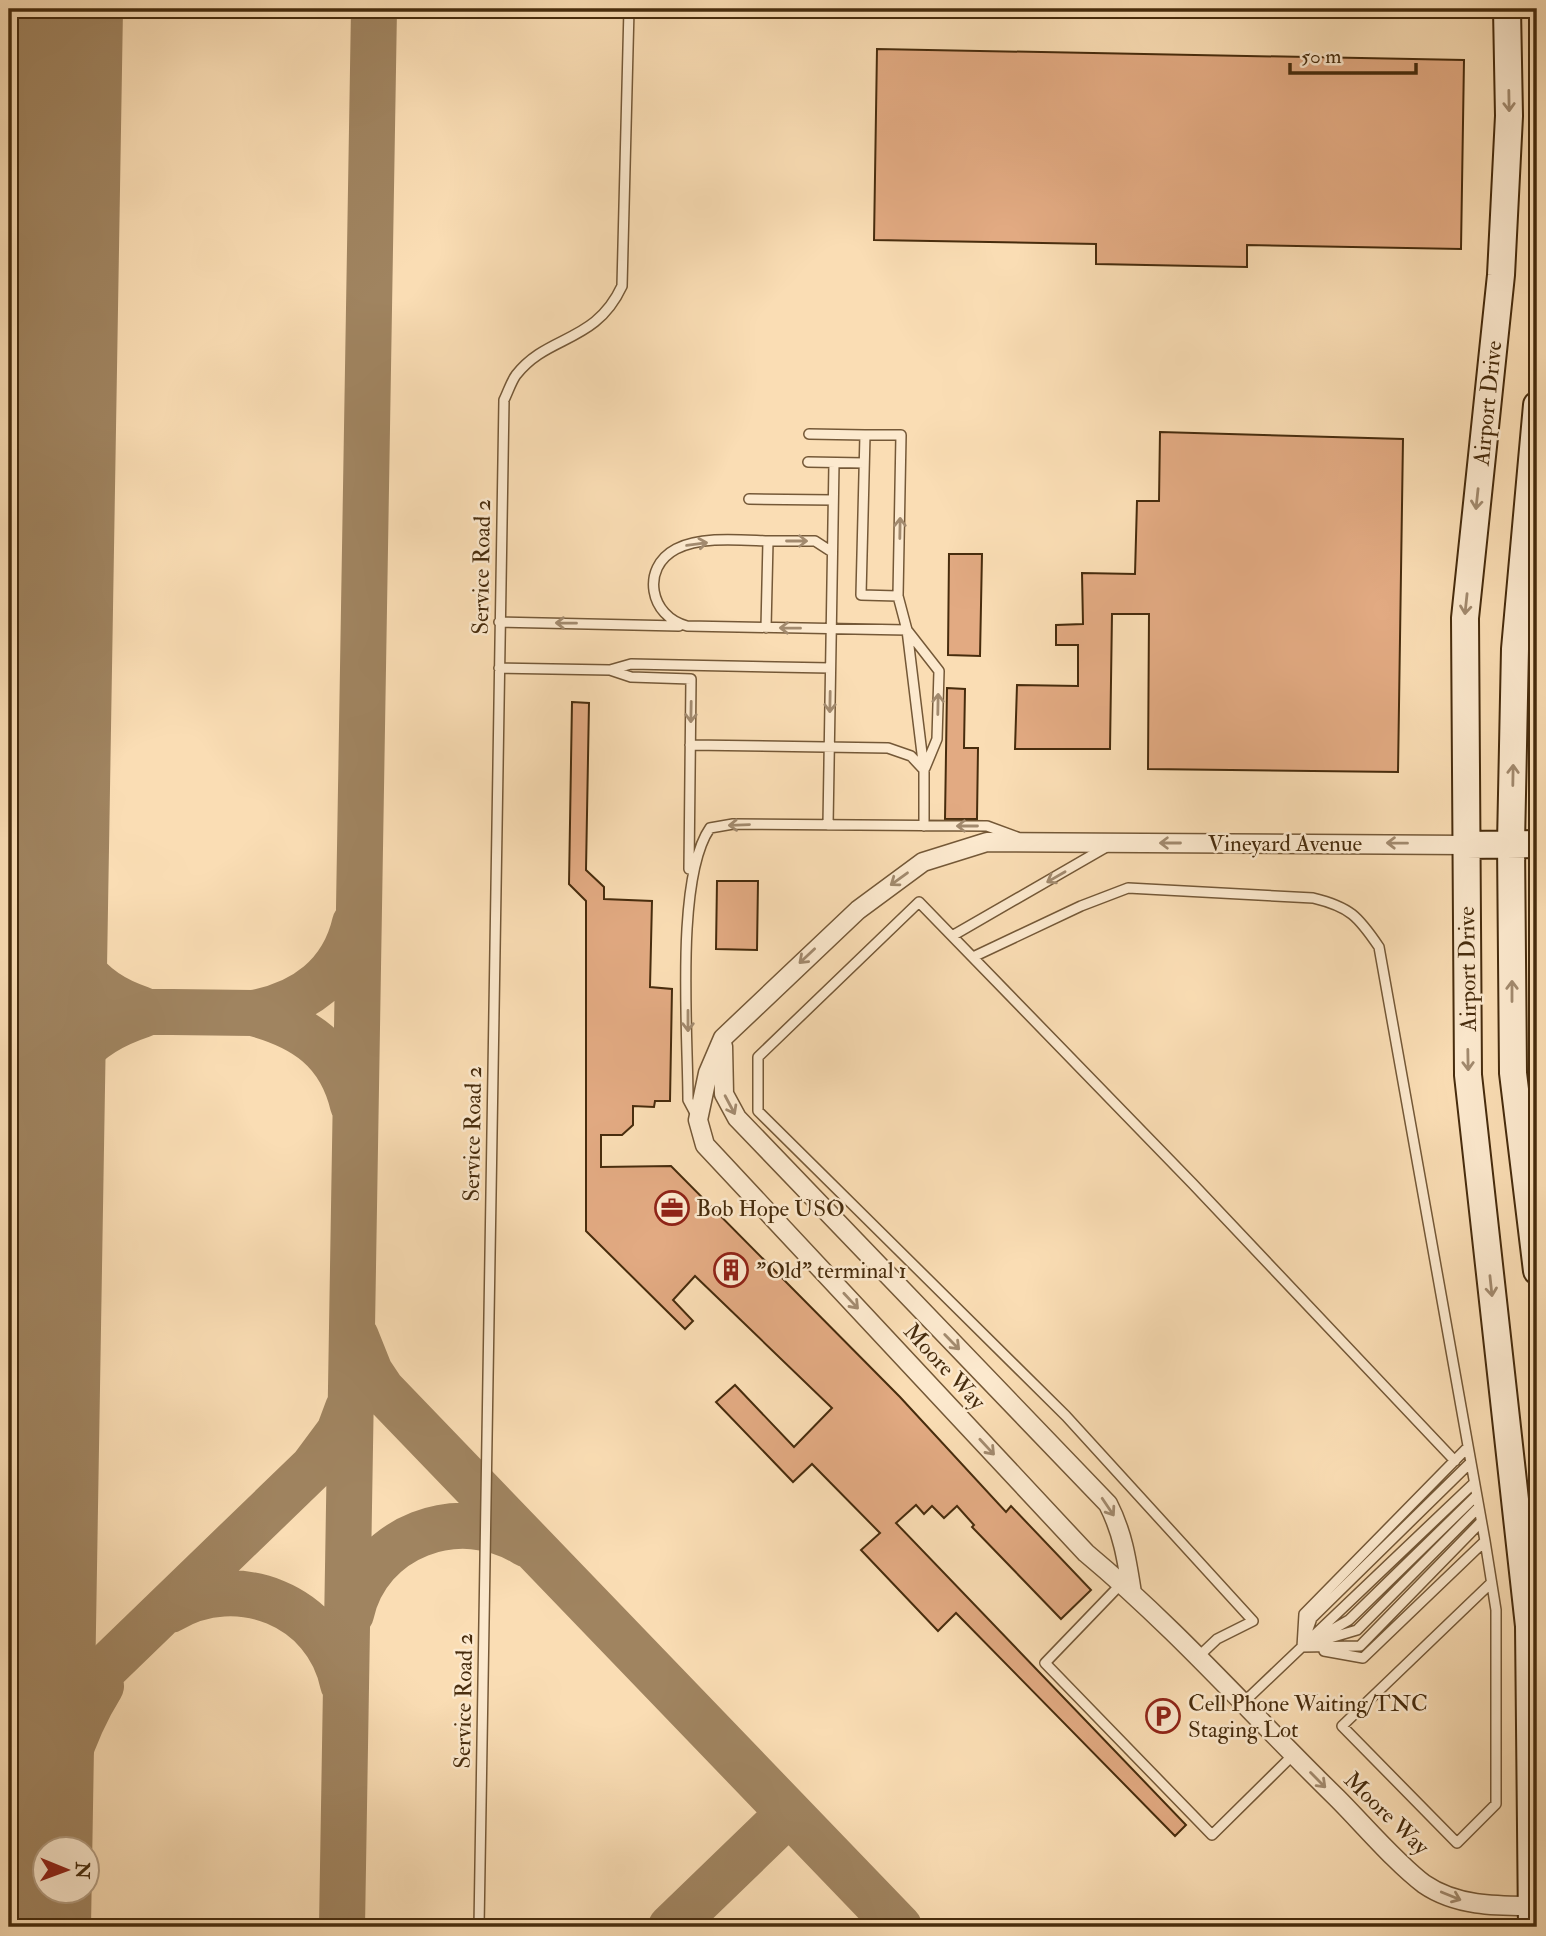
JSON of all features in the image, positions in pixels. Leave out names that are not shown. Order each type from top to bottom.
[{"type":"main road","name":"Airport Drive","points":[[1507,9],[1509,116],[1500,275],[1465,618],[1468,1075],[1529,1626],[1534,1913]]},
{"type":"main road","name":"Airport Drive","points":[[1537,405],[1515,649],[1524,843],[1513,1073],[1537,1271]]},
{"type":"main road","name":"Vineyard Avenue","points":[[1466,845],[1524,843]]},
{"type":"street","points":[[698,1120],[708,1073],[723,1038],[858,910],[923,862],[987,842],[1032,842]]},
{"type":"street","name":"Vineyard Avenue","points":[[1032,842],[1466,845]]},
{"type":"street","points":[[723,1038],[724,1094],[737,1118],[1108,1504],[1122,1538],[1127,1588]]},
{"type":"street","name":"Moore Way","points":[[698,1120],[705,1145],[1086,1553],[1127,1588],[1244,1702],[1293,1755],[1424,1884],[1454,1898],[1534,1913]]},
{"type":"lane","name":"Service Road 2","points":[[479,1927],[504,400],[516,375],[540,355],[605,316],[622,286],[629,9]]},
{"type":"lane","points":[[809,434],[901,435],[898,596],[907,630],[925,769],[924,826]]},
{"type":"lane","points":[[865,435],[861,595],[898,596]]},
{"type":"lane","points":[[808,462],[864,463]]},
{"type":"lane","points":[[828,825],[834,463]]},
{"type":"lane","points":[[749,499],[833,500]]},
{"type":"lane","points":[[766,628],[768,541]]},
{"type":"lane","points":[[687,626],[674,623],[663,614],[655,599],[655,576],[662,561],[674,550],[691,542],[815,541],[832,552]]},
{"type":"lane","points":[[499,622],[907,630]]},
{"type":"lane","points":[[907,630],[939,671],[937,739],[925,769]]},
{"type":"lane","points":[[499,668],[610,670],[631,664],[830,667]]},
{"type":"lane","points":[[610,670],[631,677],[691,679],[688,1100],[698,1120]]},
{"type":"lane","points":[[690,745],[888,748],[911,756],[925,769]]},
{"type":"lane","points":[[688,898],[699,844],[710,828],[733,824],[987,826],[1032,842]]},
{"type":"lane","points":[[952,936],[1115,842]]},
{"type":"lane","points":[[973,957],[1081,906],[1128,888],[1313,898],[1337,904],[1359,916],[1379,947],[1496,1610],[1496,1804],[1457,1843],[1342,1726],[1491,1583]]},
{"type":"lane","points":[[1198,1657],[1217,1639],[1253,1621],[1066,1416],[758,1111],[758,1057],[919,902],[1455,1461]]},
{"type":"lane","points":[[1302,1647],[1304,1614],[1467,1448]]},
{"type":"lane","points":[[1302,1647],[1312,1618],[1470,1464]]},
{"type":"lane","points":[[1244,1702],[1474,1483]]},
{"type":"lane","points":[[1302,1647],[1349,1620],[1476,1496]]},
{"type":"lane","points":[[1302,1647],[1357,1630],[1478,1508]]},
{"type":"lane","points":[[1302,1647],[1360,1646],[1481,1522]]},
{"type":"lane","points":[[1302,1647],[1363,1658],[1485,1541]]},
{"type":"lane","points":[[1127,1588],[1093,1613],[1045,1663],[1212,1835],[1293,1755]]},
{"type":"building","points":[[877,49],[1464,60],[1461,249],[1247,245],[1247,267],[1096,264],[1096,244],[874,240]]},
{"type":"building","points":[[1160,432],[1403,439],[1398,772],[1148,769],[1149,614],[1112,614],[1110,749],[1015,749],[1017,685],[1078,686],[1078,645],[1056,645],[1056,625],[1083,624],[1082,573],[1135,574],[1137,501],[1159,501]]},
{"type":"building","points":[[949,554],[982,554],[980,656],[948,655]]},
{"type":"building","points":[[947,688],[965,689],[964,748],[978,748],[977,819],[945,819]]},
{"type":"building","name":"\"Old\" terminal 1","points":[[572,702],[589,703],[586,870],[604,887],[604,899],[652,901],[650,987],[672,989],[670,1101],[655,1101],[654,1107],[633,1106],[633,1125],[622,1135],[601,1135],[601,1167],[671,1166],[900,1397],[1006,1512],[1011,1506],[1091,1590],[1061,1619],[972,1527],[974,1525],[957,1506],[944,1518],[932,1506],[924,1514],[916,1505],[896,1523],[1186,1825],[1175,1836],[956,1613],[938,1631],[861,1550],[880,1533],[812,1464],[793,1482],[716,1402],[735,1385],[794,1447],[832,1408],[695,1276],[673,1300],[693,1321],[685,1329],[586,1231],[586,901],[569,884]]},
{"type":"building","points":[[717,881],[758,881],[757,950],[716,949]]},
{"type":"taxiway","points":[[342,1927],[374,9]]},
{"type":"taxiway","points":[[51,891],[62,932],[78,965],[103,990],[120,1001],[141,1009]]},
{"type":"taxiway","points":[[9,979],[32,949],[51,891]]},
{"type":"taxiway","points":[[9,1010],[253,1013],[272,1009],[305,994],[331,972],[341,958],[355,923]]},
{"type":"taxiway","points":[[253,1013],[289,1026],[318,1044],[339,1070],[353,1105]]},
{"type":"taxiway","points":[[47,1134],[58,1091],[75,1058],[101,1034],[142,1015]]},
{"type":"taxiway","points":[[9,1043],[31,1078],[47,1132]]},
{"type":"taxiway","points":[[356,1337],[370,1372],[382,1390],[899,1927]]},
{"type":"taxiway","points":[[9,1761],[313,1467],[339,1432],[348,1408]]},
{"type":"taxiway","points":[[351,1614],[361,1587],[376,1564],[396,1546],[420,1534],[446,1527],[473,1526],[500,1532],[526,1544]]},
{"type":"taxiway","points":[[170,1610],[196,1598],[223,1594],[250,1595],[276,1602],[299,1615],[319,1633],[334,1656],[343,1684]]},
{"type":"taxiway","points":[[9,1751],[25,1713],[39,1651]]},
{"type":"taxiway","points":[[49,1834],[65,1764],[90,1704],[101,1686]]},
{"type":"taxiway","points":[[671,1927],[789,1813]]},
{"type":"taxiway","points":[[36,1927],[39,1904]]},
{"type":"runway","points":[[34,1927],[66,9]]},
{"type":"place","name":"Bob Hope USO","points":[[672,1208]]},
{"type":"place","name":"\"Old\" terminal 1","points":[[731,1270]]},
{"type":"place","name":"Cell Phone Waiting/TNC Staging Lot","points":[[1163,1716]]}]
